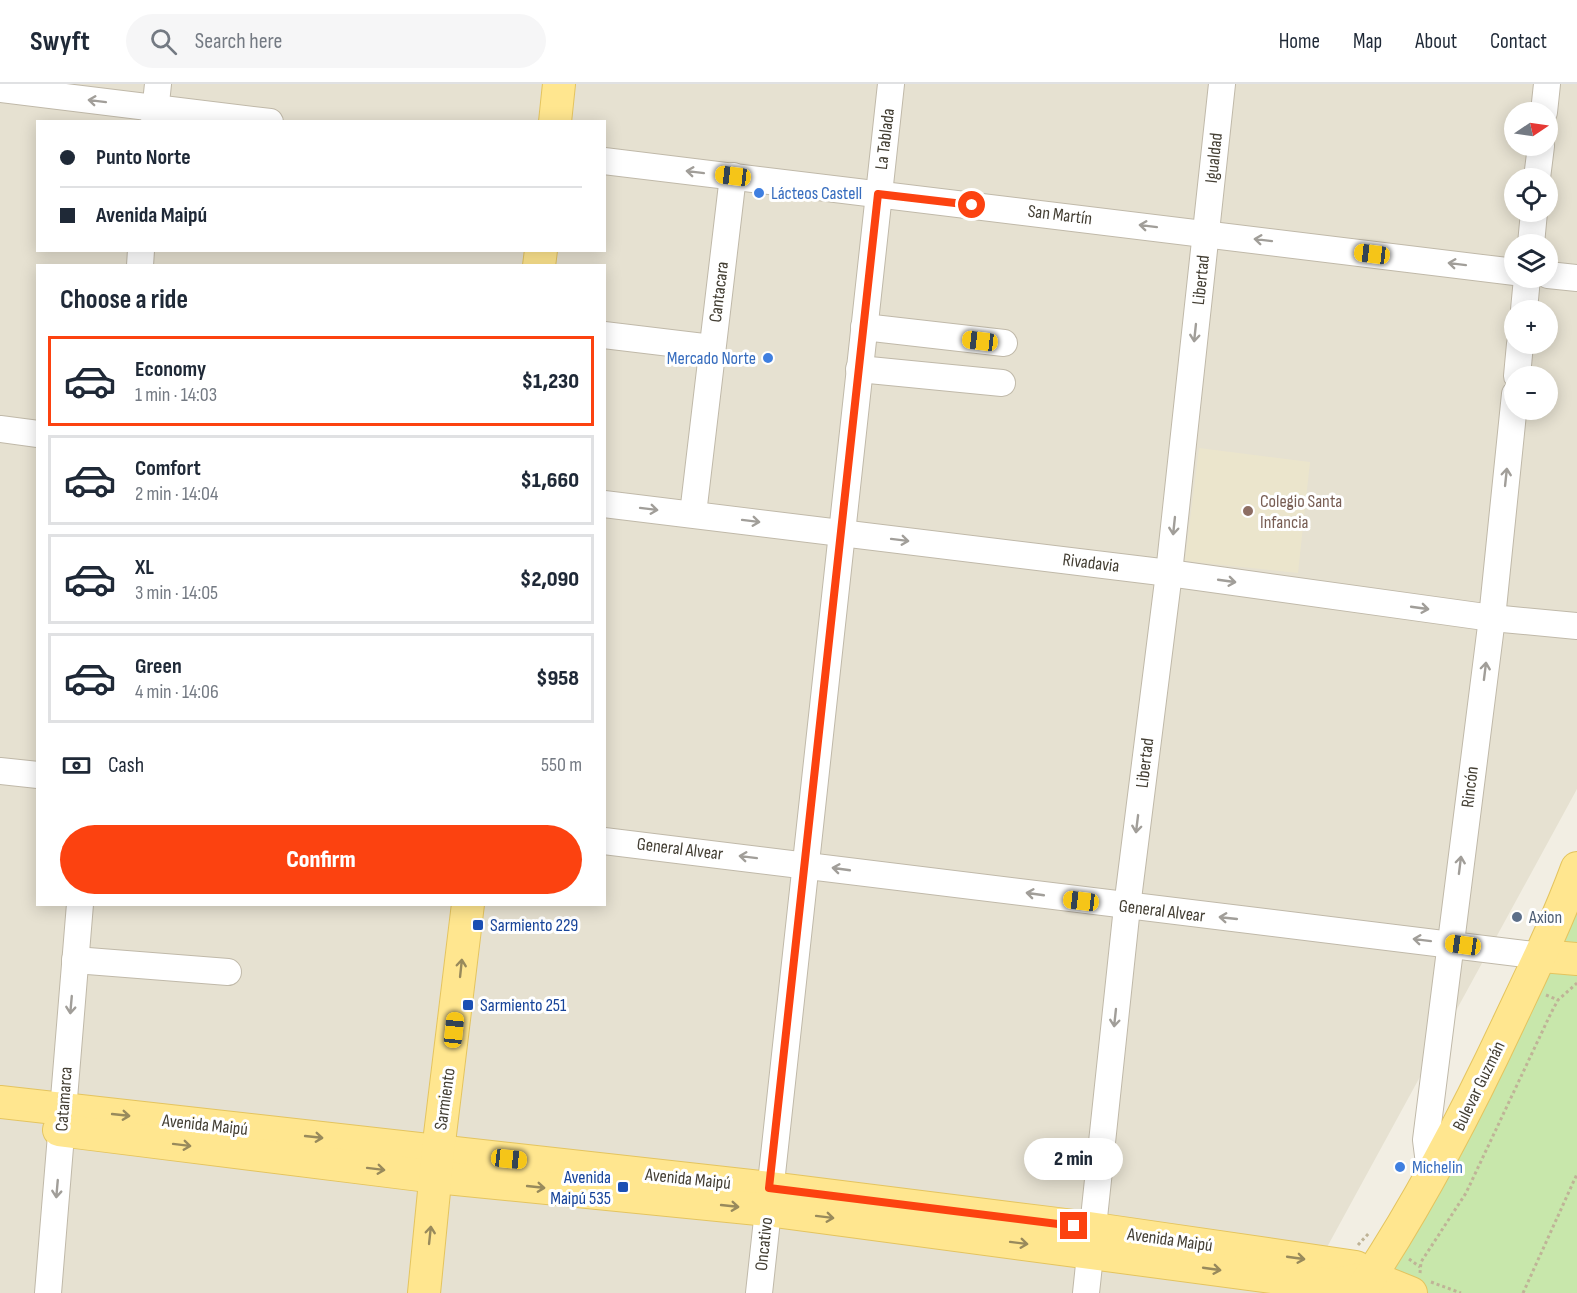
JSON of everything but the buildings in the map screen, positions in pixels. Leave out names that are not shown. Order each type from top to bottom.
[{"type":"main road","points":[[555,120],[559,84]]},
{"type":"main road","name":"Bulevar Guzmán","points":[[1365,1285],[1431,1179],[1542,956],[1577,868]]},
{"type":"main road","name":"Sarmiento","points":[[424,1293],[468,906]]},
{"type":"main road","name":"General Alvear","points":[[1542,956],[1577,978]]},
{"type":"main road","name":"Avenida Maipú","points":[[0,1102],[62,1120],[437,1164],[768,1199],[1091,1241],[1332,1285],[1365,1285]]},
{"type":"main road","name":"Avenida Maipú","points":[[0,1124],[62,1120]]},
{"type":"main road","points":[[1365,1285],[1417,1289]]},
{"type":"street","name":"La Tablada","points":[[878,194],[891,84]]},
{"type":"street","name":"Igualdad","points":[[1206,233],[1222,84]]},
{"type":"street","points":[[1545,102],[1547,84]]},
{"type":"street","points":[[0,90],[155,104],[257,120]]},
{"type":"street","name":"San Martín","points":[[606,161],[1504,271]]},
{"type":"street","name":"Cantacara","points":[[693,514],[733,176]]},
{"type":"street","name":"Oncativo","points":[[759,1293],[878,194]]},
{"type":"street","name":"Libertad","points":[[1086,1293],[1127,907],[1169,573],[1206,233]]},
{"type":"street","points":[[1558,276],[1577,278]]},
{"type":"street","points":[[864,327],[1004,343]]},
{"type":"street","points":[[606,335],[712,348]]},
{"type":"street","points":[[860,369],[1002,383]]},
{"type":"street","name":"Rincón","points":[[1431,1179],[1426,1140],[1492,618],[1512,420]]},
{"type":"street","points":[[0,429],[36,434]]},
{"type":"street","name":"Rivadavia","points":[[606,504],[1169,573],[1492,618],[1577,626]]},
{"type":"street","points":[[0,771],[36,775]]},
{"type":"street","name":"General Alvear","points":[[606,841],[807,864],[1127,907],[1542,956]]},
{"type":"street","name":"Catamarca","points":[[48,1293],[80,906]]},
{"type":"street","points":[[75,960],[228,972]]},
{"type":"path","points":[[1461,1293],[1417,1289],[1421,1278],[1421,1262],[1466,1193],[1551,1013],[1558,1000],[1577,978]]},
{"type":"path","points":[[1523,1293],[1577,1174]]},
{"type":"shaded area","points":[[0,84],[1577,84],[1577,789],[1302,1293],[0,1293]]},
{"type":"shaded area","name":"Colegio Santa Infancia","points":[[1199,448],[1310,462],[1298,573],[1185,561]]},
{"type":"green space","points":[[1577,868],[1577,1293],[1360,1293]]},
{"type":"place","name":"Lácteos Castell","points":[[759,193]]},
{"type":"place","name":"Mercado Norte","points":[[768,358]]},
{"type":"place","name":"Colegio Santa Infancia","points":[[1248,511]]},
{"type":"place","name":"Axion","points":[[1517,917]]},
{"type":"place","name":"Sarmiento 229","points":[[478,925]]},
{"type":"place","name":"Sarmiento 251","points":[[468,1005]]},
{"type":"place","name":"Michelin","points":[[1400,1167]]},
{"type":"place","name":"Avenida Maipú 535","points":[[623,1187]]},
{"type":"route","points":[[972,205],[878,194],[807,864],[769,1188],[1074,1226]]}]
